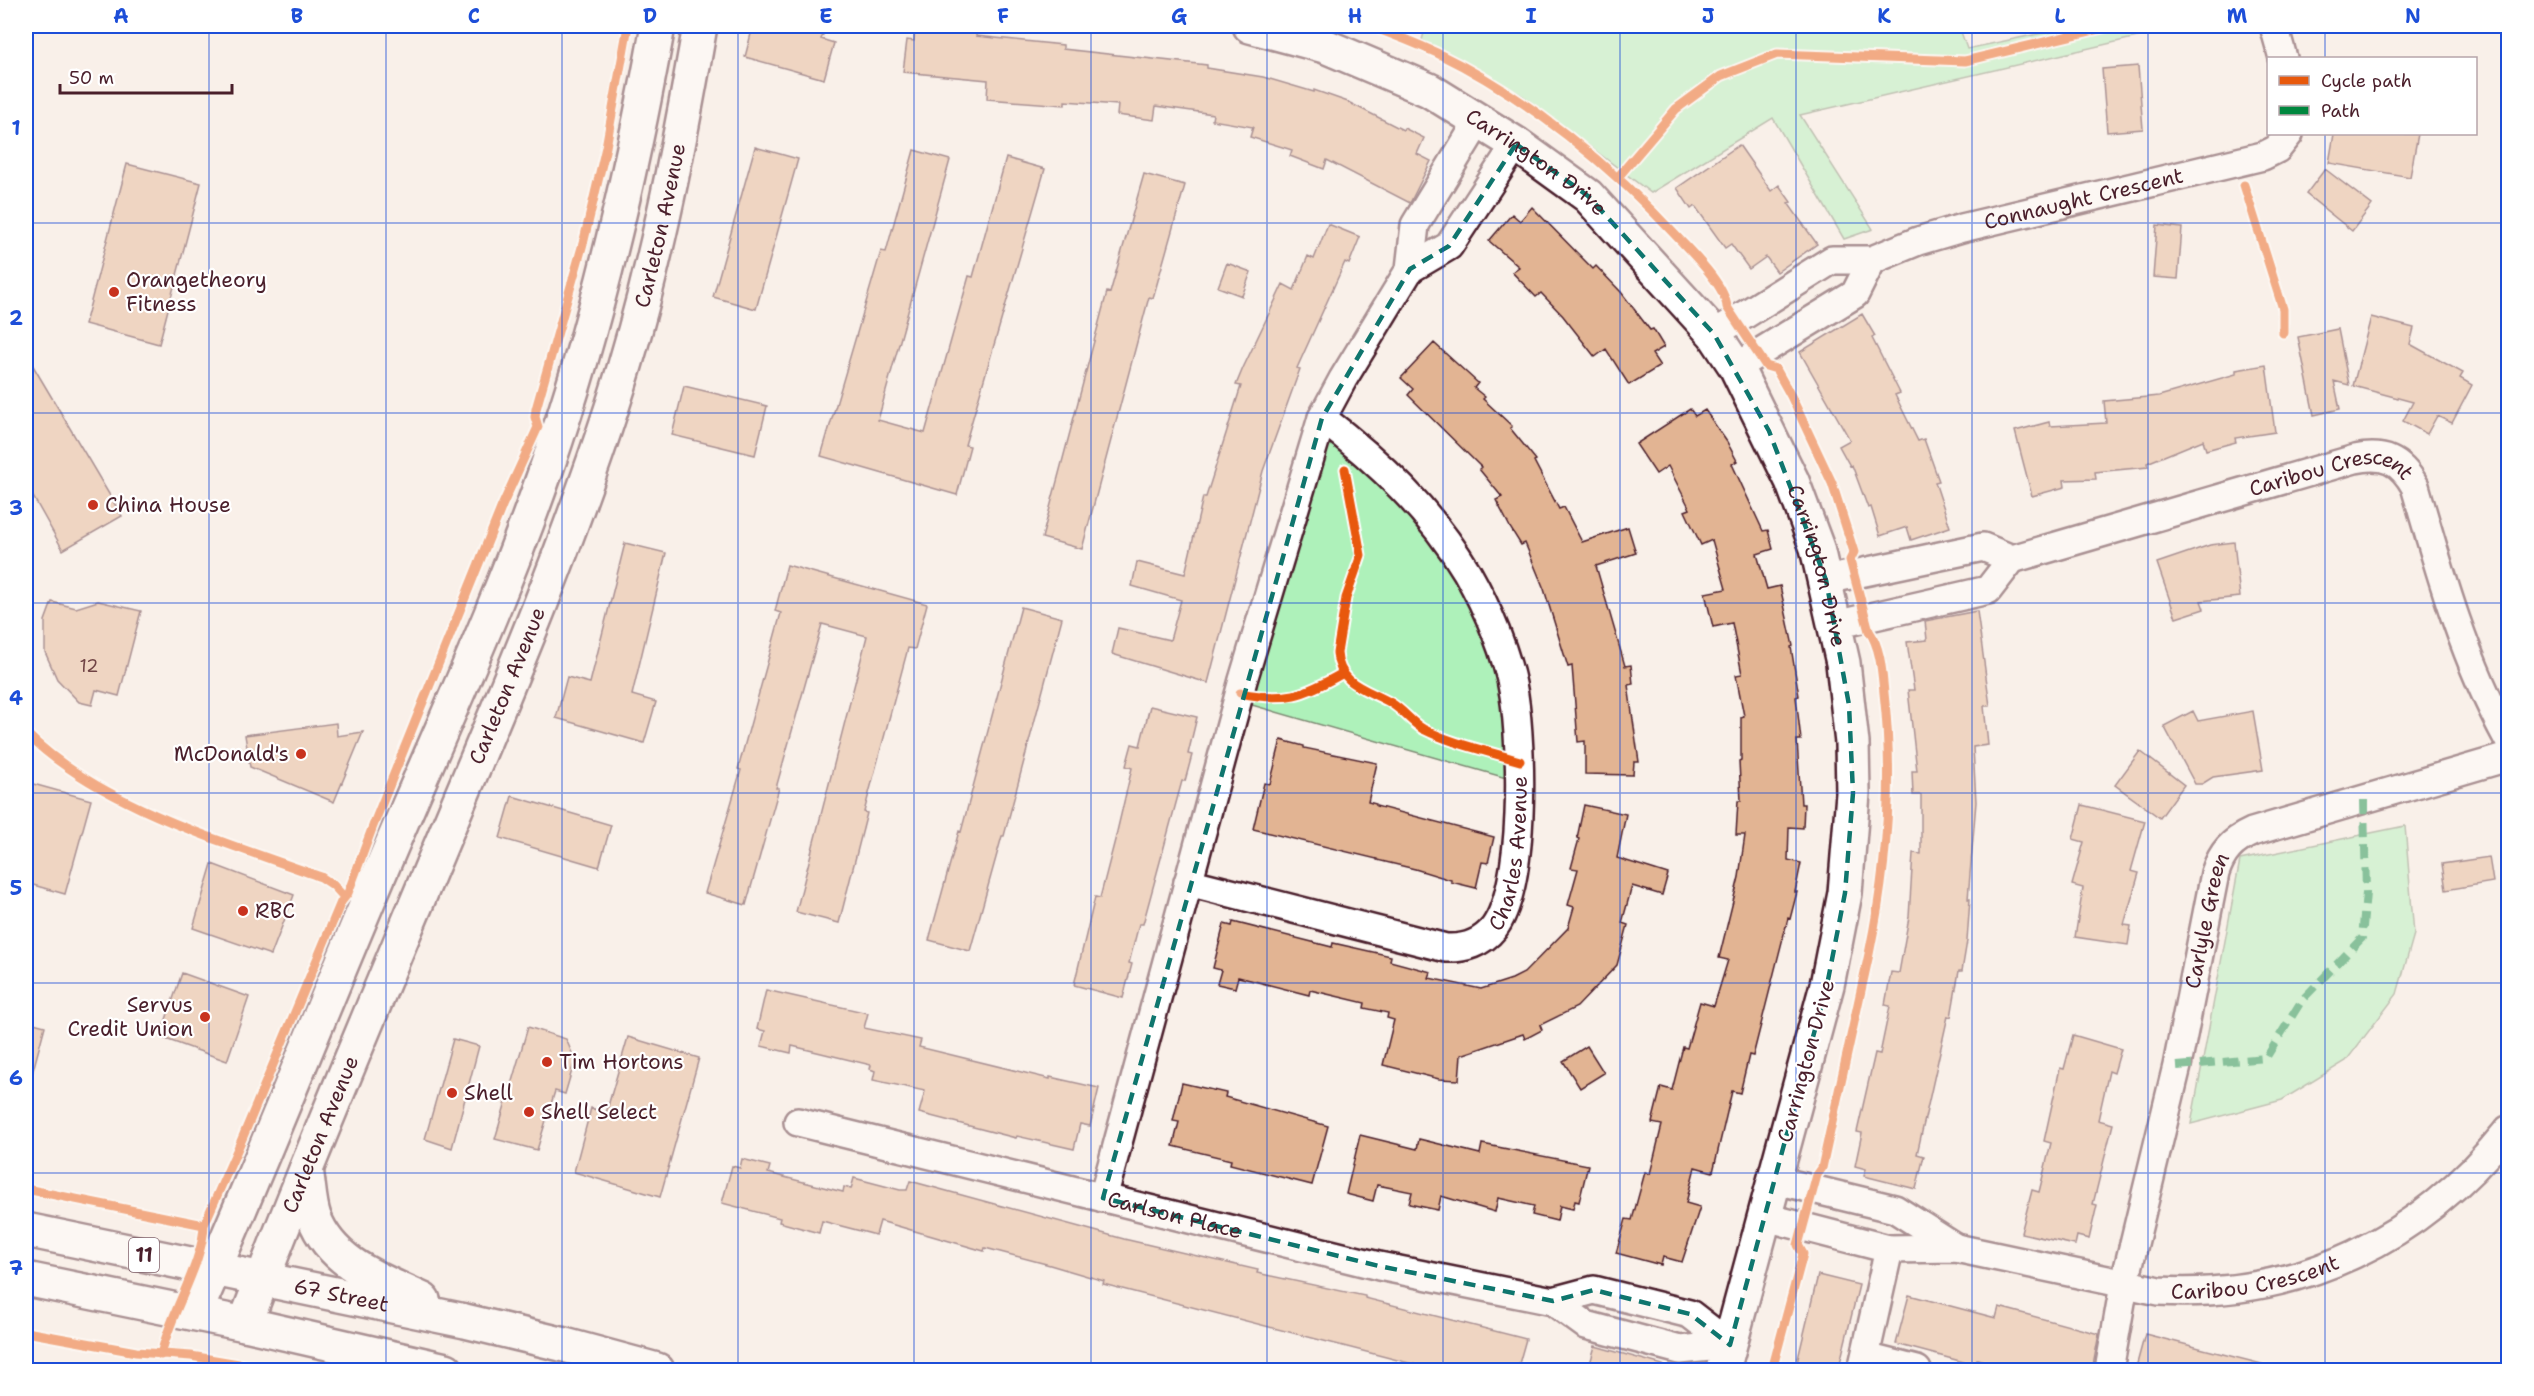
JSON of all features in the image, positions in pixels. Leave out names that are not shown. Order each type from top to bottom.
[{"type":"street","name":"Carleton Avenue","points":[[195,1314],[381,870],[499,597],[547,468],[600,295],[622,202],[658,26]]},
{"type":"street","name":"Carleton Avenue","points":[[245,1324],[306,1170],[526,643],[592,468],[645,290],[668,195],[700,26]]},
{"type":"street","name":"Carrington Drive","points":[[1250,26],[1325,46],[1429,90],[1516,144],[1588,196],[1714,334],[1736,367],[1792,481],[1817,548],[1843,663],[1852,743],[1853,793],[1845,893],[1827,985],[1726,1358]]},
{"type":"street","points":[[2274,26],[2283,57]]},
{"type":"street","points":[[1103,1198],[1271,585],[1322,418],[1410,269],[1415,225],[1479,120]]},
{"type":"street","name":"Connaught Crescent","points":[[1714,334],[1832,260],[1872,260],[1918,241],[1962,228],[2263,156],[2277,149],[2288,135]]},
{"type":"street","points":[[1410,269],[1449,246],[1516,144]]},
{"type":"street","points":[[1736,367],[1855,294],[1872,260]]},
{"type":"street","name":"Charles Avenue","points":[[1188,882],[1446,948],[1458,948],[1483,938],[1494,928],[1502,914],[1512,877],[1518,836],[1520,772],[1514,694],[1500,643],[1468,574],[1435,524],[1386,470],[1322,418]]},
{"type":"street","name":"Caribou Crescent","points":[[2012,559],[2355,459],[2381,457],[2395,462],[2406,471],[2415,486],[2458,629],[2469,658],[2508,740]]},
{"type":"street","points":[[1826,580],[1983,548],[2012,559],[1988,590],[1835,625]]},
{"type":"street","name":"Carlyle Green","points":[[2109,1371],[2124,1285],[2177,1066],[2215,873],[2226,850],[2240,837],[2252,832],[2508,757]]},
{"type":"street","name":"Carlson Place","points":[[798,1122],[1378,1266],[1553,1301],[1586,1325],[1680,1350],[1726,1358]]},
{"type":"street","name":"Caribou Crescent","points":[[1765,1217],[1889,1249],[1956,1248],[2159,1292],[2223,1291],[2310,1272],[2344,1260],[2377,1244],[2438,1203],[2486,1156],[2508,1130]]},
{"type":"street","points":[[306,1170],[314,1215],[323,1236],[333,1249],[359,1269],[465,1321]]},
{"type":"street","name":"Caribou Crescent","points":[[1775,1180],[1895,1209],[1956,1248]]},
{"type":"street","name":"67 Street","points":[[26,1230],[465,1321],[561,1344],[657,1371]]},
{"type":"street","points":[[1889,1249],[1864,1364],[1917,1371]]},
{"type":"street","name":"11","points":[[26,1279],[245,1324],[446,1371]]},
{"type":"street","name":"Carlson Place","points":[[1553,1301],[1594,1290],[1690,1314],[1726,1358]]},
{"type":"highlighted area","points":[[1516,144],[1588,196],[1665,278],[1714,334],[1769,431],[1826,580],[1849,705],[1853,793],[1845,893],[1827,985],[1730,1345],[1690,1314],[1594,1290],[1553,1301],[1379,1266],[1103,1198],[1322,418],[1410,269],[1449,246]]},
{"type":"green space","points":[[1426,26],[1959,26],[1967,49],[2076,26],[2185,26],[1800,115],[1873,229],[1844,239],[1773,118],[1651,193],[1523,96],[1422,40]]},
{"type":"green space","points":[[1322,418],[1386,470],[1500,643],[1520,782],[1238,701]]},
{"type":"green space","points":[[2405,826],[2414,934],[2397,994],[2346,1061],[2282,1100],[2191,1124],[2240,860]]},
{"type":"building","points":[[753,26],[786,26],[823,35],[821,39],[834,43],[824,79],[745,57]]},
{"type":"building","points":[[915,28],[976,33],[976,36],[1063,45],[1063,49],[1207,65],[1207,68],[1263,77],[1314,92],[1314,90],[1348,102],[1424,138],[1417,154],[1431,161],[1410,203],[1327,160],[1324,169],[1290,156],[1292,150],[1250,137],[1253,127],[1212,120],[1213,114],[1156,106],[1154,120],[1117,115],[1118,105],[1065,101],[1065,105],[987,99],[988,80],[903,72],[907,40],[914,41]]},
{"type":"building","points":[[2138,66],[2143,129],[2107,132],[2102,69]]},
{"type":"building","points":[[2334,135],[2418,135],[2410,177],[2329,163]]},
{"type":"building","points":[[1739,145],[1771,191],[1779,185],[1791,202],[1788,203],[1817,244],[1777,272],[1766,257],[1749,269],[1731,244],[1725,248],[1695,206],[1691,209],[1677,188]]},
{"type":"building","points":[[755,147],[798,159],[756,309],[713,297]]},
{"type":"building","points":[[914,150],[950,160],[878,420],[925,433],[969,276],[973,277],[1006,158],[1045,169],[965,445],[970,446],[957,495],[821,456],[881,251],[886,252]]},
{"type":"building","points":[[127,164],[201,183],[159,344],[85,324]]},
{"type":"building","points":[[2325,169],[2372,205],[2352,231],[2306,194]]},
{"type":"building","points":[[1144,174],[1185,185],[1153,298],[1149,297],[1082,549],[1042,538],[1107,292],[1110,293]]},
{"type":"building","points":[[1532,207],[1593,269],[1596,266],[1621,292],[1650,330],[1653,329],[1664,347],[1652,354],[1660,366],[1629,385],[1606,349],[1595,357],[1563,316],[1541,293],[1536,297],[1512,272],[1519,267],[1489,241],[1512,214],[1520,221]]},
{"type":"building","points":[[1328,224],[1360,237],[1349,264],[1345,262],[1297,368],[1300,369],[1263,471],[1208,683],[1112,654],[1118,628],[1170,640],[1181,600],[1132,586],[1137,562],[1185,574],[1203,497],[1206,497],[1241,386],[1236,385],[1283,284],[1294,290],[1308,256],[1314,259]]},
{"type":"building","points":[[2157,225],[2182,228],[2178,279],[2153,277]]},
{"type":"building","points":[[1227,263],[1251,272],[1242,296],[1218,287]]},
{"type":"building","points":[[1862,314],[1875,336],[1872,338],[1900,393],[1895,395],[1918,441],[1924,439],[1939,481],[1935,482],[1950,527],[1911,540],[1907,527],[1880,536],[1871,507],[1868,508],[1852,465],[1850,466],[1839,446],[1850,440],[1800,352]]},
{"type":"building","points":[[2371,317],[2414,328],[2410,344],[2463,373],[2460,378],[2472,385],[2452,423],[2437,416],[2427,434],[2403,421],[2413,402],[2353,386]]},
{"type":"building","points":[[2338,329],[2349,385],[2334,381],[2340,409],[2314,415],[2298,337]]},
{"type":"building","points":[[1434,343],[1478,383],[1474,388],[1512,426],[1510,428],[1536,460],[1534,461],[1559,509],[1564,507],[1582,542],[1628,527],[1636,553],[1596,566],[1625,666],[1631,665],[1633,684],[1628,685],[1639,762],[1634,762],[1633,775],[1585,774],[1585,741],[1578,742],[1572,666],[1568,667],[1544,589],[1525,543],[1521,545],[1511,529],[1496,500],[1502,497],[1479,469],[1481,467],[1408,395],[1413,389],[1401,378]]},
{"type":"building","points":[[26,354],[122,516],[63,550],[26,484]]},
{"type":"building","points":[[2266,365],[2275,432],[2235,438],[2236,442],[2206,450],[2203,440],[2147,463],[2148,467],[2095,472],[2096,479],[2064,480],[2065,487],[2032,496],[2015,431],[2049,422],[2050,426],[2106,423],[2104,401],[2159,396],[2236,374],[2236,370]]},
{"type":"building","points":[[684,386],[767,406],[755,455],[672,435]]},
{"type":"building","points":[[1690,409],[1695,416],[1705,410],[1727,442],[1737,461],[1732,464],[1763,531],[1768,530],[1773,549],[1757,554],[1767,589],[1780,586],[1793,646],[1791,647],[1799,696],[1796,697],[1801,740],[1797,740],[1801,804],[1804,804],[1803,828],[1789,827],[1788,860],[1801,863],[1795,892],[1797,892],[1790,919],[1788,918],[1753,1056],[1749,1055],[1740,1093],[1732,1091],[1713,1172],[1695,1167],[1686,1203],[1700,1207],[1682,1262],[1663,1257],[1661,1265],[1616,1253],[1626,1219],[1632,1220],[1645,1172],[1650,1174],[1662,1125],[1652,1123],[1661,1087],[1672,1090],[1683,1047],[1687,1048],[1700,1002],[1714,1006],[1728,960],[1719,958],[1739,877],[1745,835],[1736,835],[1738,801],[1741,801],[1739,761],[1741,760],[1741,717],[1744,716],[1736,675],[1742,674],[1732,623],[1713,627],[1705,593],[1726,589],[1712,540],[1701,545],[1685,511],[1690,509],[1668,466],[1656,474],[1636,444]]},
{"type":"building","points":[[2234,542],[2240,597],[2201,601],[2204,609],[2176,618],[2157,563],[2210,545]]},
{"type":"building","points":[[625,543],[666,553],[632,695],[656,702],[644,743],[556,718],[567,677],[590,683]]},
{"type":"building","points":[[787,565],[927,604],[915,649],[908,648],[864,812],[867,813],[839,923],[796,912],[867,636],[822,624],[746,905],[705,893],[741,770],[738,769],[781,613],[775,611]]},
{"type":"building","points":[[98,601],[141,611],[119,696],[96,690],[92,705],[79,702],[57,679],[45,652],[45,621],[52,602],[76,608]]},
{"type":"building","points":[[1021,607],[1062,618],[1004,836],[1002,836],[970,951],[929,940],[959,831],[961,832]]},
{"type":"building","points":[[1977,611],[1990,706],[1984,706],[1988,745],[1973,747],[1976,802],[1967,941],[1962,971],[1959,971],[1951,1017],[1948,1016],[1917,1154],[1924,1156],[1916,1189],[1864,1176],[1866,1169],[1855,1166],[1862,1133],[1857,1132],[1875,1053],[1880,1054],[1890,1006],[1885,1005],[1891,972],[1899,973],[1909,917],[1913,853],[1921,854],[1921,795],[1913,795],[1912,771],[1917,771],[1908,690],[1914,690],[1907,642],[1927,640],[1925,621]]},
{"type":"building","points":[[1150,706],[1197,717],[1188,754],[1192,755],[1185,781],[1182,781],[1143,924],[1139,924],[1123,998],[1074,985],[1095,897],[1100,898],[1115,840],[1132,768],[1126,766],[1132,744],[1140,746]]},
{"type":"building","points":[[2193,711],[2198,721],[2253,711],[2263,770],[2213,777],[2202,784],[2195,784],[2164,726]]},
{"type":"building","name":"McDonald's","points":[[336,723],[337,736],[363,732],[334,802],[250,767],[245,735]]},
{"type":"building","points":[[1281,740],[1304,746],[1304,748],[1377,763],[1368,802],[1376,806],[1494,837],[1488,863],[1482,862],[1476,888],[1415,869],[1253,829],[1264,783],[1270,784]]},
{"type":"building","points":[[2140,751],[2184,785],[2160,818],[2115,785]]},
{"type":"building","points":[[26,782],[91,800],[65,894],[26,883]]},
{"type":"building","points":[[512,796],[611,825],[599,867],[500,838]]},
{"type":"building","points":[[1584,805],[1626,814],[1617,858],[1668,874],[1662,895],[1632,886],[1622,923],[1628,925],[1617,965],[1577,1007],[1540,1025],[1542,1030],[1525,1039],[1523,1034],[1461,1055],[1459,1080],[1439,1079],[1383,1065],[1394,1020],[1387,1018],[1388,1013],[1364,1008],[1365,1003],[1310,990],[1309,995],[1238,977],[1235,988],[1217,984],[1221,970],[1213,968],[1224,924],[1232,926],[1233,922],[1332,947],[1333,943],[1391,956],[1390,961],[1431,972],[1429,978],[1481,989],[1512,979],[1524,973],[1568,928],[1574,907],[1568,905],[1578,869],[1571,868],[1579,839],[1577,838]]},
{"type":"building","points":[[2082,805],[2145,821],[2131,871],[2139,873],[2124,925],[2131,926],[2128,945],[2075,937],[2083,888],[2072,885],[2084,842],[2073,839]]},
{"type":"building","points":[[2489,857],[2493,882],[2446,890],[2442,864]]},
{"type":"building","name":"RBC","points":[[212,864],[294,895],[271,955],[193,928]]},
{"type":"building","name":"Servus Credit Union","points":[[182,973],[249,997],[227,1061],[160,1037]]},
{"type":"building","points":[[766,990],[868,1013],[864,1028],[921,1040],[919,1047],[1050,1079],[1050,1077],[1099,1088],[1090,1126],[1080,1124],[1074,1149],[1017,1136],[1016,1138],[919,1113],[925,1091],[873,1080],[875,1071],[870,1069],[871,1065],[792,1046],[791,1053],[761,1046],[765,1031],[757,1029]]},
{"type":"building","points":[[26,1021],[45,1026],[31,1078],[26,1077]]},
{"type":"building","points":[[528,1027],[566,1039],[575,1060],[565,1094],[555,1091],[537,1150],[495,1139]]},
{"type":"building","points":[[2073,1035],[2121,1049],[2114,1073],[2109,1071],[2098,1120],[2113,1124],[2093,1204],[2097,1205],[2089,1239],[2077,1236],[2075,1245],[2021,1233],[2032,1190],[2039,1192],[2051,1143],[2044,1141],[2060,1068],[2064,1069]]},
{"type":"building","points":[[628,1037],[699,1058],[660,1197],[574,1172],[591,1108],[606,1113]]},
{"type":"building","name":"Shell","points":[[453,1039],[479,1046],[452,1148],[425,1139]]},
{"type":"building","points":[[1587,1046],[1604,1073],[1580,1088],[1563,1061]]},
{"type":"building","points":[[1182,1083],[1226,1093],[1225,1097],[1328,1126],[1312,1185],[1230,1164],[1231,1160],[1173,1146],[1179,1122],[1173,1121]]},
{"type":"building","points":[[1360,1135],[1417,1149],[1419,1139],[1480,1154],[1482,1144],[1588,1165],[1579,1202],[1575,1201],[1573,1209],[1560,1206],[1557,1221],[1532,1215],[1534,1206],[1498,1198],[1495,1212],[1441,1196],[1438,1210],[1409,1204],[1412,1192],[1377,1185],[1373,1201],[1346,1194]]},
{"type":"building","points":[[742,1159],[770,1166],[768,1173],[843,1192],[844,1187],[851,1189],[854,1178],[900,1190],[907,1190],[910,1181],[1124,1239],[1258,1270],[1257,1273],[1365,1296],[1365,1298],[1526,1339],[1517,1371],[1440,1371],[1103,1284],[1104,1281],[1050,1265],[985,1248],[984,1251],[880,1221],[876,1235],[822,1221],[819,1233],[779,1222],[780,1218],[722,1203],[732,1166],[740,1168]]},
{"type":"building","points":[[1818,1275],[1859,1285],[1838,1371],[1795,1371]]},
{"type":"building","points":[[1909,1295],[1996,1318],[1999,1307],[2099,1334],[2092,1371],[2020,1371],[1977,1359],[1975,1365],[1896,1344]]},
{"type":"building","points":[[2145,1334],[2262,1364],[2261,1371],[2135,1371]]},
{"type":"building","points":[[1595,1346],[1663,1365],[1662,1371],[1588,1371]]},
{"type":"marked path","points":[[2177,1066],[2266,1058],[2302,1000],[2362,938],[2366,893],[2364,800]]},
{"type":"cycle path","points":[[204,1225],[341,902],[348,893],[502,506],[538,427],[535,417],[536,409],[584,240],[606,147],[628,26]]},
{"type":"cycle path","points":[[1370,26],[1437,53],[1471,71],[1536,112],[1568,136],[1627,187],[1694,255],[1716,281],[1727,307],[1766,366],[1776,369],[1791,396],[1832,483],[1854,552],[1850,560],[1869,631],[1878,653],[1887,726],[1888,792],[1884,857],[1869,954],[1822,1168],[1817,1175],[1798,1245],[1803,1254],[1772,1370]]},
{"type":"cycle path","points":[[1618,177],[1676,109],[1721,76],[1777,54],[1965,61],[2111,26]]},
{"type":"cycle path","points":[[2244,185],[2283,309],[2283,333]]},
{"type":"cycle path","points":[[1345,469],[1361,555],[1346,598],[1337,653],[1343,672],[1356,685],[1391,703],[1423,729],[1458,743],[1520,761]]},
{"type":"cycle path","points":[[1240,693],[1270,697],[1294,695],[1343,673]]},
{"type":"cycle path","points":[[26,733],[56,759],[89,781],[126,801],[205,835],[321,877],[333,885],[344,897]]},
{"type":"cycle path","points":[[26,1189],[204,1225],[198,1256],[171,1322],[161,1355]]},
{"type":"cycle path","points":[[26,1332],[136,1352],[191,1356],[274,1370]]},
{"type":"place","name":"Orangetheory Fitness","points":[[114,292]]},
{"type":"place","name":"China House","points":[[93,505]]},
{"type":"place","name":"McDonald's","points":[[301,754]]},
{"type":"place","name":"RBC","points":[[243,911]]},
{"type":"place","name":"Servus Credit Union","points":[[205,1017]]},
{"type":"place","name":"Tim Hortons","points":[[547,1062]]},
{"type":"place","name":"Shell","points":[[452,1093]]},
{"type":"place","name":"Shell Select","points":[[529,1112]]}]
